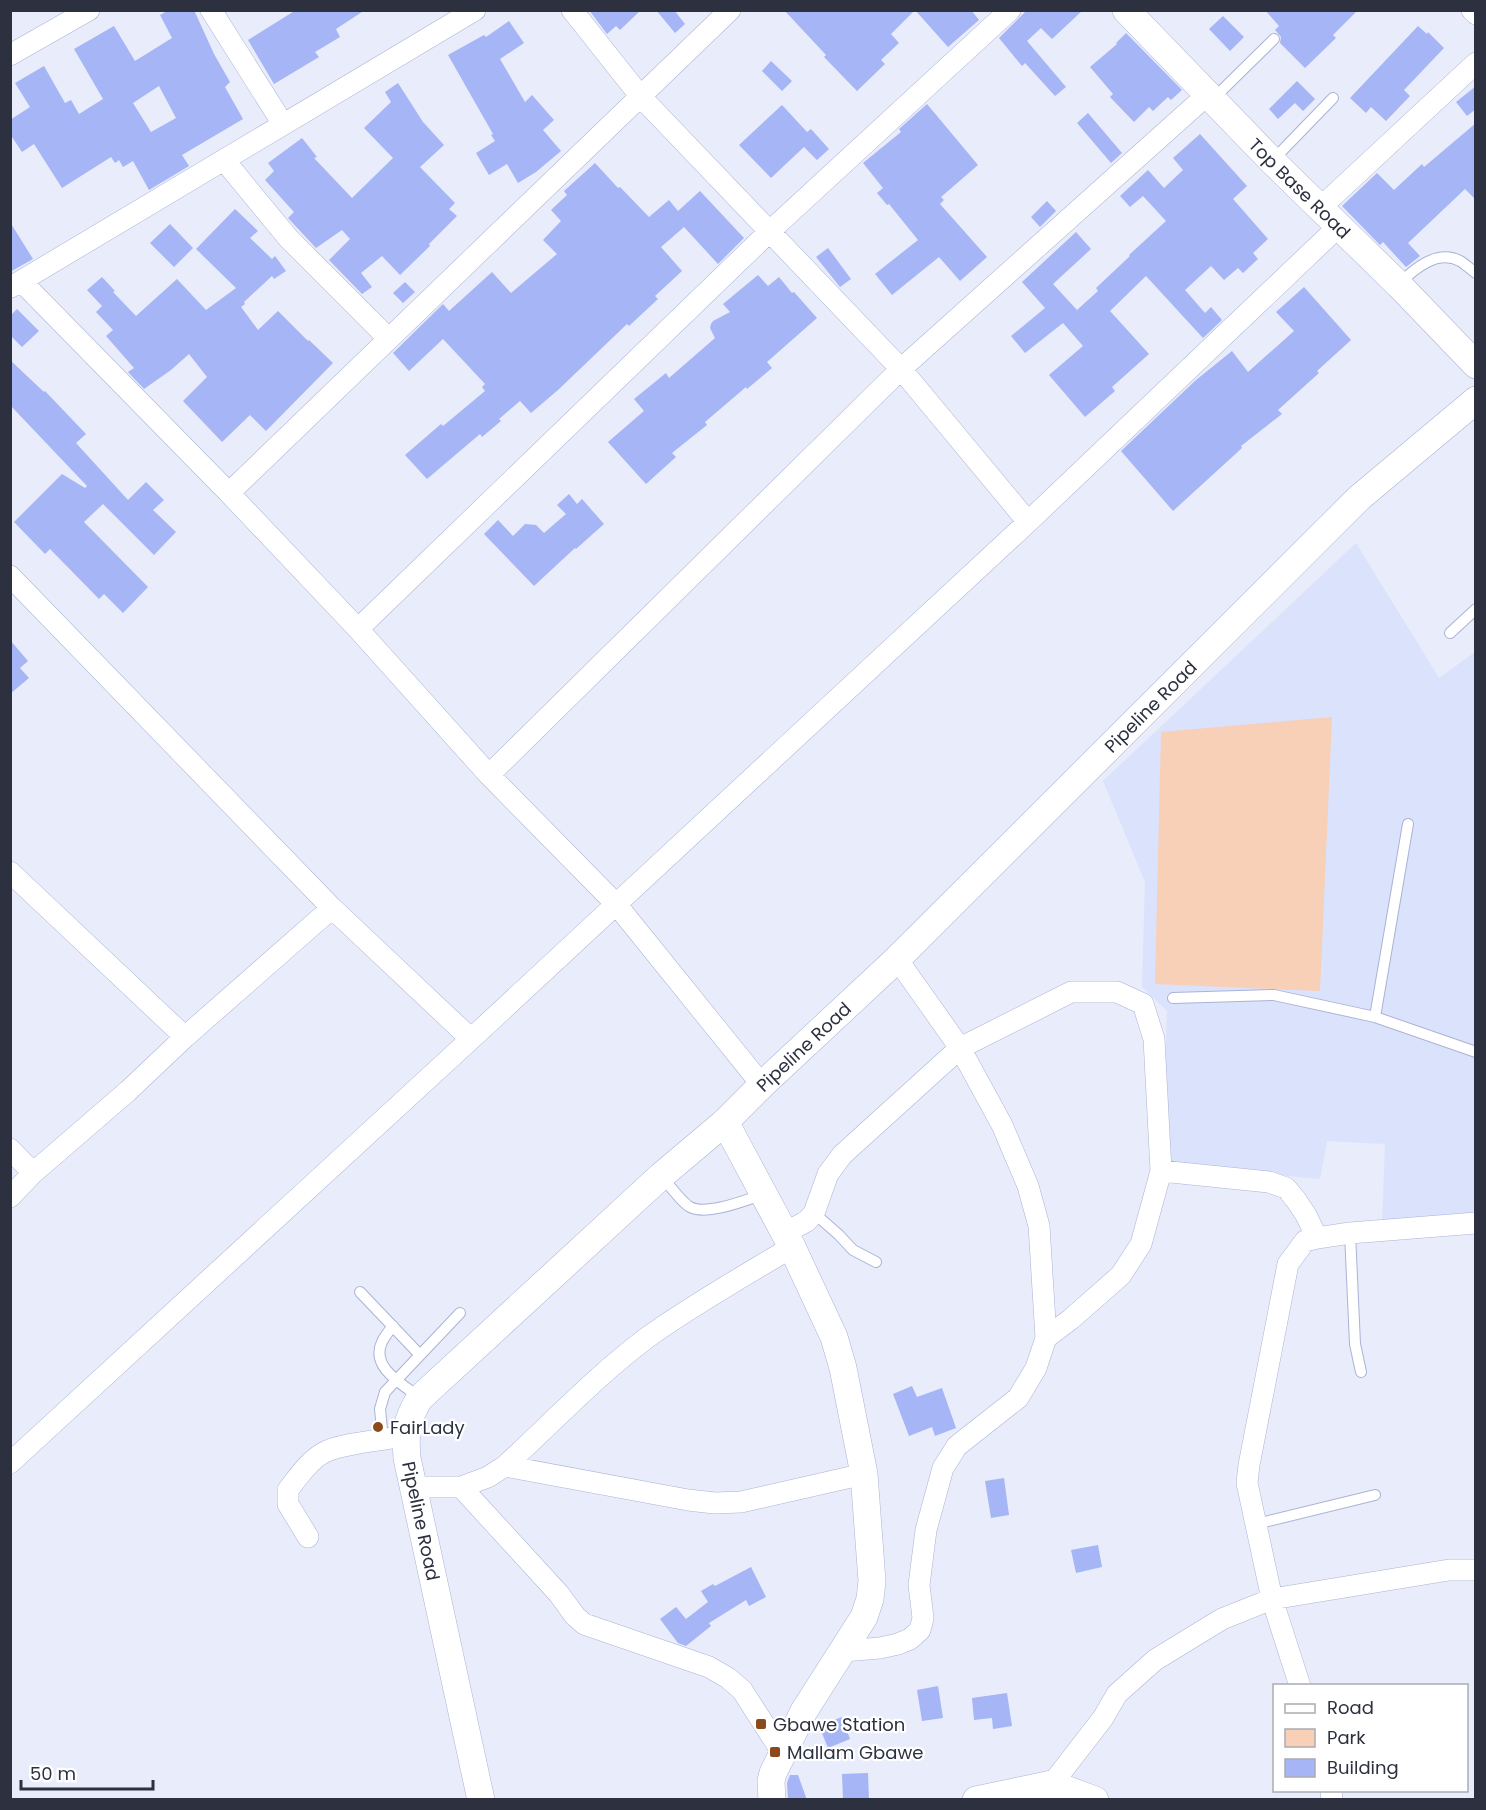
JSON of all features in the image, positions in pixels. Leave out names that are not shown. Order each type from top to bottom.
[{"type":"street","points":[[10,55],[89,10]]},
{"type":"street","points":[[211,10],[283,124]]},
{"type":"street","points":[[475,10],[16,284],[229,493],[358,629],[489,776],[616,904],[762,1085]]},
{"type":"street","points":[[572,10],[641,97],[901,369],[1028,522]]},
{"type":"street","points":[[229,493],[730,10]]},
{"type":"street","points":[[358,629],[769,232],[1010,10]]},
{"type":"street","name":"Top Base Road","points":[[1126,10],[1272,161],[1399,285],[1476,365]]},
{"type":"street","points":[[1472,10],[1476,14]]},
{"type":"street","points":[[10,1463],[1028,522],[1330,217],[1476,63]]},
{"type":"street","points":[[489,776],[901,369],[1209,97]]},
{"type":"street","points":[[224,159],[289,239],[389,339]]},
{"type":"street","name":"Pipeline Road","points":[[481,1800],[413,1487],[394,1438],[420,1398],[661,1176],[724,1122],[897,959],[1359,498],[1476,400]]},
{"type":"street","points":[[10,576],[332,908],[471,1039]]},
{"type":"street","points":[[10,872],[184,1037]]},
{"type":"street","points":[[10,1197],[33,1173],[128,1091],[184,1037],[332,908]]},
{"type":"street","points":[[843,1651],[898,1644],[910,1640],[920,1629],[923,1618],[919,1585],[926,1530],[943,1468],[957,1446],[1018,1398],[1036,1368],[1046,1338],[1039,1226],[1028,1186],[1002,1125],[960,1047],[897,959]]},
{"type":"street","points":[[413,1487],[461,1487],[488,1477],[505,1466],[617,1362],[648,1337],[789,1240],[814,1213],[828,1174],[842,1155],[960,1047],[1071,992],[1117,992],[1143,1004],[1154,1039],[1161,1171],[1141,1244],[1121,1275],[1046,1338]]},
{"type":"street","points":[[724,1122],[789,1240],[834,1337],[864,1474],[872,1581],[870,1599],[864,1617],[804,1711],[773,1773],[772,1800]]},
{"type":"street","points":[[10,1149],[33,1173]]},
{"type":"street","points":[[1161,1171],[1269,1182],[1286,1188],[1306,1215],[1317,1238]]},
{"type":"street","points":[[1299,1684],[1272,1599],[1247,1483],[1288,1264],[1305,1241],[1317,1238],[1350,1233],[1476,1223]]},
{"type":"street","points":[[308,1537],[288,1504],[288,1490],[308,1466],[323,1453],[338,1448],[394,1438]]},
{"type":"street","points":[[505,1466],[715,1503],[753,1500],[864,1474]]},
{"type":"street","points":[[461,1487],[584,1624],[709,1667],[728,1678],[742,1690],[783,1754]]},
{"type":"street","points":[[1052,1784],[1103,1718],[1117,1694],[1155,1660],[1222,1619],[1272,1599],[1449,1570],[1476,1570]]},
{"type":"street","points":[[976,1800],[1052,1784],[1095,1800]]},
{"type":"lane","points":[[1209,97],[1274,39]]},
{"type":"lane","points":[[1272,161],[1333,98]]},
{"type":"lane","points":[[1399,285],[1415,269],[1434,259],[1459,260],[1476,273]]},
{"type":"lane","points":[[1450,633],[1476,609]]},
{"type":"lane","points":[[1376,1017],[1408,824]]},
{"type":"lane","points":[[1173,998],[1274,995],[1376,1017],[1476,1052]]},
{"type":"lane","points":[[661,1176],[689,1207],[700,1211],[730,1205],[764,1194]]},
{"type":"lane","points":[[814,1213],[853,1251],[876,1262]]},
{"type":"lane","points":[[1350,1233],[1355,1344],[1361,1372]]},
{"type":"lane","points":[[360,1292],[420,1355]]},
{"type":"lane","points":[[394,1438],[381,1423],[381,1403],[385,1392],[460,1313]]},
{"type":"lane","points":[[393,1326],[381,1343],[379,1360],[396,1380],[420,1398]]},
{"type":"lane","points":[[1256,1524],[1374,1495]]},
{"type":"shaded area","points":[[1356,543],[1439,678],[1475,652],[1475,1219],[1382,1227],[1385,1144],[1327,1141],[1320,1179],[1168,1165],[1163,1147],[1167,1011],[1142,987],[1145,882],[1103,781]]},
{"type":"green space","points":[[1332,717],[1320,991],[1155,984],[1161,732]]},
{"type":"building","points":[[169,10],[194,10],[230,82],[225,87],[243,119],[182,155],[189,166],[149,190],[133,161],[123,167],[119,160],[115,163],[111,157],[62,188],[34,144],[22,152],[10,134],[10,120],[30,107],[15,83],[44,66],[65,103],[71,100],[79,114],[103,99],[74,49],[114,26],[135,61],[172,38],[160,15]],"holes":[[[159,86],[176,118],[151,132],[133,103]]]},
{"type":"building","points":[[296,10],[365,10],[336,29],[340,37],[315,52],[319,57],[274,84],[248,40]]},
{"type":"building","points":[[589,10],[641,10],[620,30],[616,26],[607,34]]},
{"type":"building","points":[[656,10],[674,10],[685,24],[675,33]]},
{"type":"building","points":[[784,10],[915,10],[891,34],[899,43],[881,60],[885,64],[857,91]]},
{"type":"building","points":[[915,10],[971,10],[979,20],[948,47]]},
{"type":"building","points":[[1027,10],[1083,10],[1052,39],[1041,28],[1027,41],[1066,87],[1055,96],[1025,63],[1022,66],[999,38]]},
{"type":"building","points":[[1265,10],[1358,10],[1333,35],[1336,38],[1305,68],[1280,43],[1281,37],[1275,30],[1279,26]]},
{"type":"building","points":[[1223,16],[1244,37],[1230,51],[1209,29]]},
{"type":"building","points":[[509,21],[524,43],[500,59],[525,102],[532,95],[554,120],[543,130],[561,151],[536,172],[518,183],[507,164],[489,175],[476,153],[495,141],[491,135],[493,134],[448,55],[484,35],[486,37]]},
{"type":"building","points":[[1418,26],[1427,34],[1428,32],[1444,48],[1404,90],[1410,96],[1386,121],[1371,107],[1366,113],[1350,98]]},
{"type":"building","points":[[1126,33],[1182,90],[1171,100],[1168,97],[1153,111],[1149,107],[1134,122],[1110,97],[1113,94],[1090,67],[1117,44]]},
{"type":"building","points":[[771,61],[792,81],[782,91],[762,71]]},
{"type":"building","points":[[1297,81],[1315,99],[1303,111],[1295,103],[1278,119],[1269,109]]},
{"type":"building","points":[[398,83],[423,122],[444,145],[420,167],[455,203],[449,209],[457,216],[400,275],[382,256],[361,273],[372,287],[362,294],[329,260],[350,239],[342,230],[316,248],[288,218],[294,212],[265,180],[274,171],[268,163],[302,138],[317,157],[314,158],[352,198],[393,158],[364,128],[391,102],[385,92]]},
{"type":"building","points":[[1476,86],[1476,109],[1467,116],[1456,102]]},
{"type":"building","points":[[927,104],[978,165],[941,197],[944,200],[940,204],[987,257],[960,281],[939,257],[892,295],[875,274],[918,240],[889,204],[887,205],[877,193],[883,188],[863,163],[901,132],[899,129]]},
{"type":"building","points":[[782,105],[807,132],[811,129],[829,149],[817,160],[804,147],[771,178],[739,145]]},
{"type":"building","points":[[1088,113],[1122,153],[1111,163],[1077,123]]},
{"type":"building","points":[[1476,123],[1476,200],[1465,189],[1408,243],[1420,256],[1406,267],[1383,242],[1380,245],[1342,206],[1377,173],[1394,190],[1422,164],[1424,167]]},
{"type":"building","points":[[1200,134],[1247,186],[1233,199],[1268,239],[1253,253],[1258,259],[1243,273],[1238,268],[1224,280],[1211,266],[1185,290],[1205,313],[1211,307],[1222,320],[1203,338],[1146,276],[1110,311],[1149,354],[1112,387],[1115,391],[1085,417],[1049,375],[1083,346],[1063,323],[1025,353],[1011,336],[1045,308],[1022,282],[1076,232],[1091,249],[1053,284],[1077,310],[1098,291],[1096,288],[1129,255],[1166,221],[1143,196],[1130,207],[1120,196],[1148,170],[1164,188],[1183,170],[1173,158]]},
{"type":"building","points":[[595,163],[649,217],[669,200],[678,211],[700,191],[744,238],[718,264],[684,227],[661,247],[682,271],[655,296],[658,299],[629,326],[627,324],[531,413],[520,401],[482,437],[480,434],[427,479],[405,455],[485,391],[482,387],[485,384],[443,339],[409,371],[393,353],[443,304],[449,311],[492,272],[511,293],[557,254],[543,240],[561,221],[551,210],[567,195],[564,191]]},
{"type":"building","points":[[1047,201],[1056,211],[1040,227],[1031,217]]},
{"type":"building","points":[[235,209],[258,231],[250,238],[272,259],[275,256],[286,271],[274,279],[272,276],[241,307],[258,330],[278,311],[333,363],[266,431],[250,415],[222,442],[183,401],[207,377],[189,354],[144,389],[128,372],[134,368],[106,336],[113,330],[96,312],[102,306],[87,290],[102,277],[136,316],[177,279],[206,310],[236,288],[196,249]]},
{"type":"building","points":[[10,222],[33,259],[10,272]]},
{"type":"building","points":[[170,224],[193,248],[174,267],[150,243]]},
{"type":"building","points":[[828,248],[851,279],[840,287],[816,257]]},
{"type":"building","points":[[758,275],[768,286],[779,277],[817,318],[767,362],[772,368],[705,422],[707,425],[672,453],[676,457],[646,484],[608,442],[644,411],[634,399],[666,373],[669,378],[715,338],[710,328],[711,324],[730,312],[723,304]]},
{"type":"building","points":[[405,282],[415,292],[403,303],[393,293]]},
{"type":"building","points":[[1304,287],[1351,340],[1278,410],[1282,414],[1241,446],[1242,448],[1173,511],[1121,451],[1196,380],[1232,351],[1248,372],[1294,331],[1276,312]]},
{"type":"building","points":[[17,309],[39,331],[22,347],[10,335],[10,316]]},
{"type":"building","points":[[10,360],[45,391],[86,434],[76,443],[128,500],[146,482],[164,500],[153,510],[176,532],[154,555],[103,504],[84,522],[148,587],[123,613],[104,594],[99,599],[50,549],[45,554],[14,522],[62,474],[85,488],[87,486],[10,405]]},
{"type":"building","points":[[569,494],[577,504],[582,499],[604,524],[534,586],[484,534],[498,520],[513,536],[525,524],[536,525],[544,533],[566,514],[557,505]]},
{"type":"building","points":[[10,640],[28,661],[20,668],[29,678],[10,694]]},
{"type":"building","points":[[912,1386],[917,1397],[942,1388],[956,1428],[935,1436],[932,1427],[909,1436],[893,1394]]},
{"type":"building","points":[[1004,1478],[1009,1515],[991,1518],[985,1481]]},
{"type":"building","points":[[1098,1545],[1102,1567],[1076,1573],[1071,1550]]},
{"type":"building","points":[[751,1567],[766,1597],[749,1606],[746,1600],[709,1623],[711,1626],[686,1646],[678,1643],[660,1619],[676,1607],[686,1619],[708,1602],[701,1591]]},
{"type":"building","points":[[938,1686],[943,1718],[922,1721],[917,1690]]},
{"type":"building","points":[[1007,1693],[1012,1726],[993,1729],[992,1718],[974,1720],[972,1698]]},
{"type":"building","points":[[842,1717],[850,1739],[828,1748],[819,1726]]},
{"type":"building","points":[[868,1773],[869,1800],[843,1800],[842,1774]]},
{"type":"building","points":[[790,1775],[798,1775],[807,1800],[788,1800],[787,1783]]},
{"type":"place","name":"FairLady","points":[[378,1427]]},
{"type":"place","name":"Gbawe Station","points":[[761,1724]]},
{"type":"place","name":"Mallam Gbawe","points":[[775,1752]]}]
